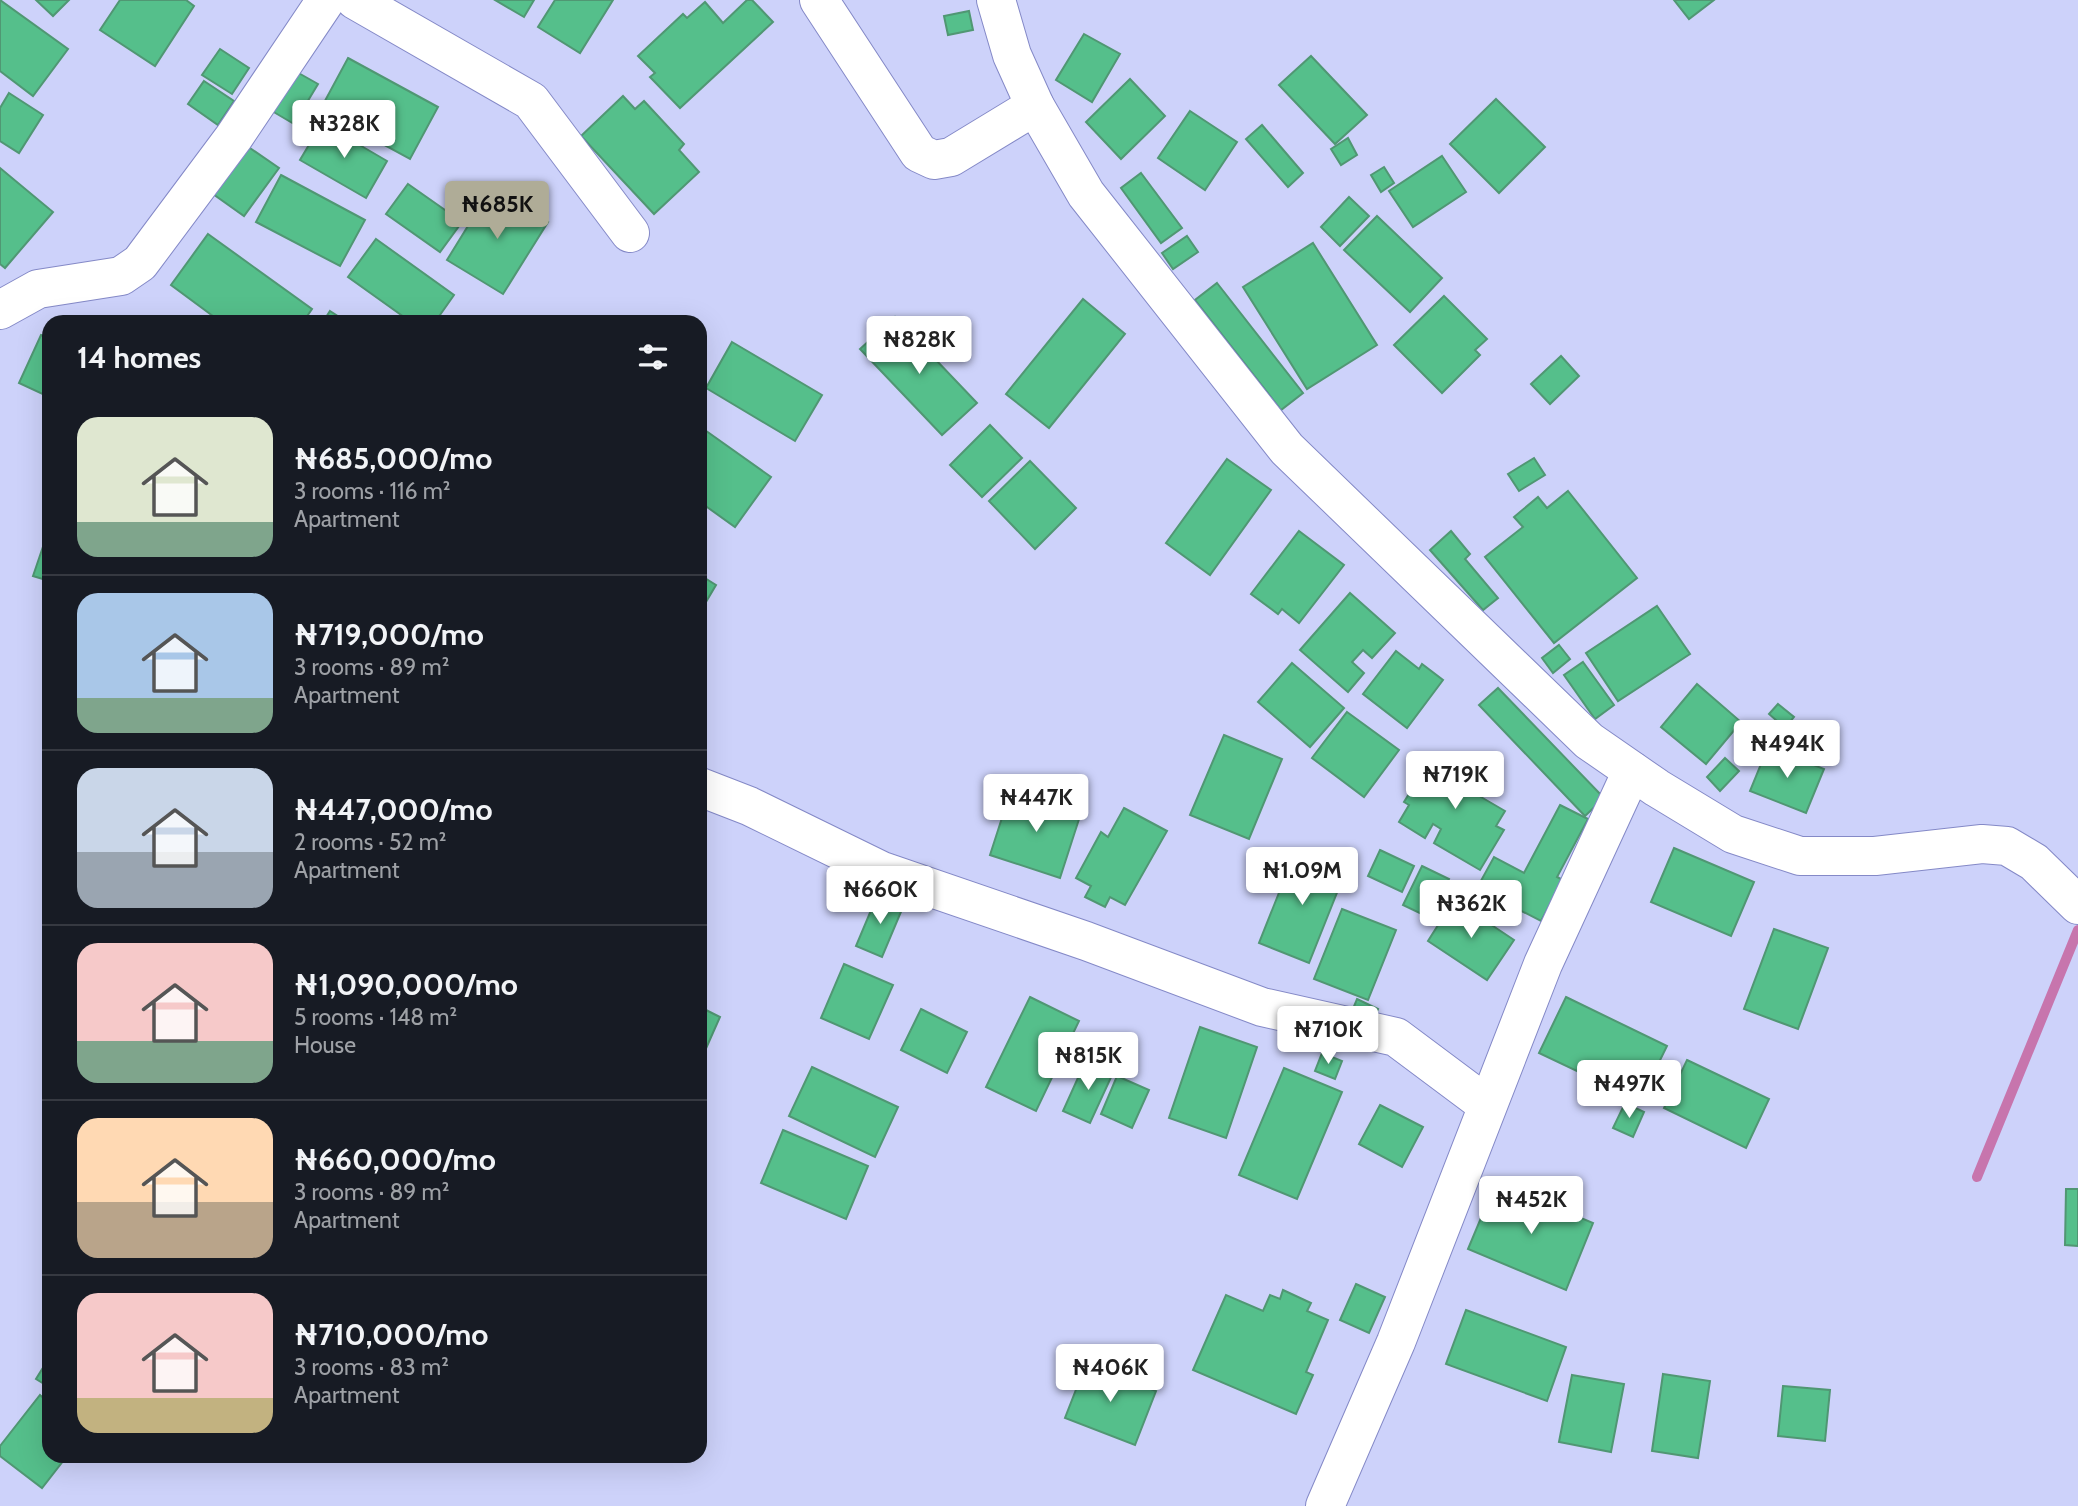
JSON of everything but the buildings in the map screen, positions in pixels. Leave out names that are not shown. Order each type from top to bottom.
[{"type":"street","points":[[0,310],[38,289],[121,276],[140,263],[234,136],[326,0]]},
{"type":"street","points":[[355,0],[531,101],[630,233]]},
{"type":"street","points":[[819,0],[919,153],[933,160],[951,157],[1035,106]]},
{"type":"street","points":[[996,0],[1012,55],[1035,106],[1086,194],[1287,449],[1589,741],[1733,834],[1800,856],[1875,856],[1982,844],[2007,846],[2034,862],[2073,900]]},
{"type":"street","points":[[1325,1506],[1396,1342],[1543,964],[1632,771]]},
{"type":"street","points":[[707,790],[749,806],[882,871],[1086,940],[1262,1007],[1396,1037],[1487,1105]]},
{"type":"waterway","points":[[1977,1177],[2078,930]]}]
